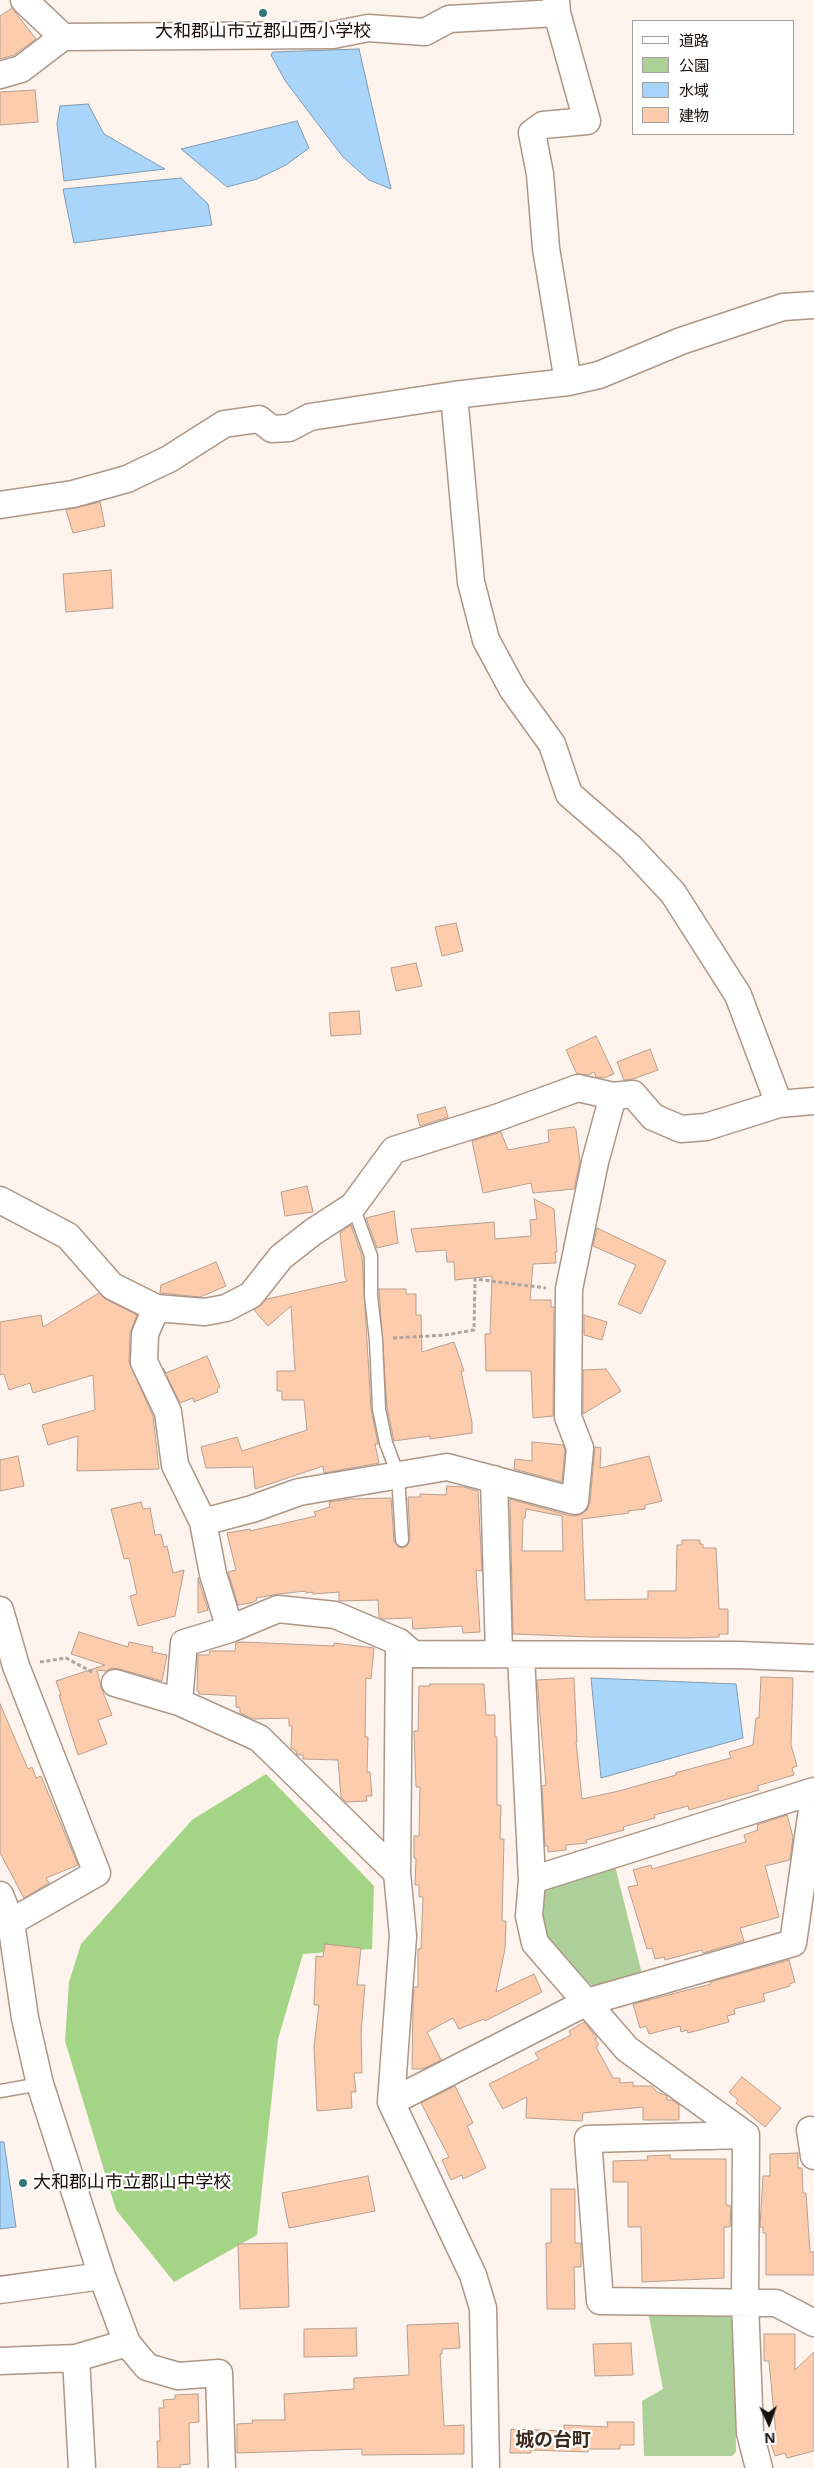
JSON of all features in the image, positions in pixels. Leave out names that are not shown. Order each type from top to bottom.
[{"type":"street","points":[[24,0],[63,37]]},
{"type":"street","points":[[0,75],[21,68],[63,37],[333,35],[368,28],[425,32],[449,19],[556,6],[587,121],[544,125],[532,133],[540,174],[546,248],[568,382]]},
{"type":"street","points":[[0,505],[73,494],[127,479],[169,459],[224,424],[259,419],[272,429],[289,428],[310,417],[454,395],[568,382],[599,375],[681,341],[783,307],[814,305]]},
{"type":"street","points":[[454,395],[471,582],[486,640],[513,690],[552,744],[569,794],[629,846],[673,893],[738,995],[779,1104]]},
{"type":"street","points":[[0,1200],[68,1236],[112,1286],[156,1308],[205,1312],[226,1308],[250,1294],[281,1256],[353,1206],[394,1150],[496,1118],[578,1088],[613,1096],[633,1094],[654,1117],[681,1129],[706,1127],[779,1104],[814,1101]]},
{"type":"street","points":[[203,1522],[252,1509],[299,1492],[447,1466],[575,1502],[580,1448],[568,1417],[570,1289],[595,1162],[613,1096]]},
{"type":"street","points":[[156,1308],[145,1334],[144,1362],[168,1412],[176,1465],[203,1522],[213,1574],[230,1629]]},
{"type":"street","points":[[494,1479],[532,1880],[529,1916],[535,1944],[627,2049],[746,2135]]},
{"type":"street","points":[[179,1702],[184,1643],[230,1629],[278,1609],[335,1615],[399,1642],[413,1654],[738,1655],[814,1658]]},
{"type":"street","points":[[0,1610],[16,1666],[97,1873],[11,1922]]},
{"type":"street","points":[[399,1642],[397,1873],[403,1936],[391,2102],[473,2275],[483,2308],[486,2468]]},
{"type":"street","points":[[115,1684],[179,1702],[259,1738],[397,1873]]},
{"type":"street","points":[[532,1880],[814,1791]]},
{"type":"street","points":[[391,2102],[587,2002],[792,1944],[814,1795]]},
{"type":"street","points":[[0,1895],[11,1922],[25,2018],[40,2084],[102,2276],[127,2342],[147,2367],[178,2376],[219,2373],[222,2468]]},
{"type":"street","points":[[810,2130],[814,2156]]},
{"type":"street","points":[[746,2135],[745,2301],[750,2433],[759,2468]]},
{"type":"street","points":[[746,2135],[588,2139],[600,2300],[776,2302],[814,2323]]},
{"type":"street","points":[[0,2290],[102,2276]]},
{"type":"street","points":[[0,2360],[76,2358],[127,2342]]},
{"type":"street","points":[[76,2358],[82,2468]]},
{"type":"lane","points":[[353,1206],[371,1256],[371,1296],[376,1340],[379,1409],[386,1443],[398,1476],[402,1540]]},
{"type":"lane","points":[[0,2091],[40,2084]]},
{"type":"path","points":[[376,1340],[445,1335],[474,1330],[475,1279],[528,1287],[570,1289]]},
{"type":"path","points":[[16,1666],[66,1658],[115,1684]]},
{"type":"green space","points":[[266,1774],[374,1886],[372,1949],[303,1954],[278,2039],[257,2235],[174,2282],[116,2210],[65,2041],[69,1982],[81,1944],[192,1820]]},
{"type":"green space","points":[[614,1862],[642,1974],[596,1990],[537,1929],[539,1905],[551,1880]]},
{"type":"green space","points":[[647,2307],[729,2314],[735,2322],[736,2452],[732,2456],[644,2456],[642,2401],[663,2389]]},
{"type":"water","points":[[359,49],[391,189],[369,180],[343,157],[286,82],[271,55],[273,52]]},
{"type":"water","points":[[88,104],[104,134],[165,169],[64,181],[57,124],[60,106]]},
{"type":"water","points":[[297,121],[309,148],[286,165],[257,179],[227,187],[181,149]]},
{"type":"water","points":[[181,178],[208,204],[212,225],[74,243],[63,189]]},
{"type":"water","points":[[591,1678],[736,1684],[743,1738],[601,1778]]},
{"type":"water","points":[[0,2142],[4,2142],[16,2227],[0,2229]]},
{"type":"building","points":[[12,8],[36,39],[14,55],[0,59],[0,16]]},
{"type":"building","points":[[35,90],[38,122],[0,125],[0,92]]},
{"type":"building","points":[[100,502],[105,526],[73,533],[66,510]]},
{"type":"building","points":[[111,570],[113,608],[66,612],[63,574]]},
{"type":"building","points":[[456,923],[463,951],[442,956],[435,927]]},
{"type":"building","points":[[416,963],[422,986],[396,991],[391,968]]},
{"type":"building","points":[[359,1011],[361,1034],[331,1036],[329,1013]]},
{"type":"building","points":[[596,1036],[614,1074],[604,1078],[596,1077],[594,1072],[588,1075],[577,1074],[566,1050]]},
{"type":"building","points":[[650,1049],[658,1070],[633,1079],[624,1080],[617,1062]]},
{"type":"building","points":[[445,1107],[448,1117],[420,1126],[417,1115]]},
{"type":"building","points":[[574,1127],[580,1162],[574,1189],[533,1193],[531,1183],[483,1193],[472,1141],[501,1132],[508,1150],[549,1142],[548,1130]]},
{"type":"building","points":[[307,1186],[313,1212],[285,1216],[281,1192]]},
{"type":"building","points":[[534,1199],[554,1209],[557,1252],[555,1252],[556,1263],[533,1264],[530,1300],[551,1300],[551,1307],[554,1307],[553,1416],[533,1418],[531,1371],[486,1371],[485,1334],[490,1334],[492,1276],[455,1280],[454,1262],[447,1262],[446,1250],[416,1252],[411,1229],[494,1222],[495,1239],[531,1236],[530,1220],[537,1219]]},
{"type":"building","points":[[394,1211],[398,1243],[377,1248],[366,1218]]},
{"type":"building","points":[[351,1225],[362,1256],[371,1409],[378,1444],[375,1444],[379,1463],[324,1473],[323,1466],[255,1489],[253,1467],[206,1468],[201,1447],[237,1437],[242,1451],[307,1430],[304,1400],[282,1400],[282,1391],[277,1391],[277,1371],[295,1371],[291,1306],[268,1326],[254,1310],[267,1299],[347,1281],[340,1233]]},
{"type":"building","points":[[597,1228],[666,1261],[641,1314],[618,1304],[636,1265],[593,1246]]},
{"type":"building","points":[[216,1262],[226,1286],[200,1297],[160,1293],[161,1285]]},
{"type":"building","points":[[379,1289],[406,1289],[406,1294],[416,1294],[416,1315],[421,1315],[422,1352],[454,1342],[464,1371],[461,1371],[472,1422],[472,1433],[430,1439],[430,1436],[394,1441],[387,1408]]},
{"type":"building","points":[[99,1293],[105,1299],[137,1315],[130,1333],[129,1362],[153,1416],[159,1469],[77,1471],[78,1436],[48,1445],[42,1425],[95,1410],[93,1375],[33,1393],[30,1383],[9,1390],[4,1374],[0,1375],[0,1322],[41,1315],[43,1327]]},
{"type":"building","points":[[584,1315],[607,1322],[602,1340],[584,1335]]},
{"type":"building","points":[[207,1356],[220,1387],[217,1389],[218,1392],[194,1402],[193,1398],[180,1403],[163,1368],[166,1373]]},
{"type":"building","points":[[606,1369],[621,1391],[583,1414],[583,1370]]},
{"type":"building","points":[[532,1442],[563,1445],[565,1450],[562,1482],[514,1469],[515,1459],[532,1461]]},
{"type":"building","points":[[595,1447],[601,1448],[600,1468],[649,1456],[662,1501],[645,1505],[645,1509],[628,1511],[629,1513],[582,1519],[585,1600],[648,1599],[648,1591],[676,1591],[677,1545],[682,1545],[682,1540],[700,1540],[703,1548],[716,1548],[719,1609],[728,1609],[728,1634],[719,1634],[719,1637],[688,1638],[513,1634],[510,1499],[571,1516],[580,1515],[587,1510],[590,1502]],"holes":[[[526,1509],[562,1516],[563,1551],[522,1551],[523,1518],[525,1518]]]},
{"type":"building","points":[[18,1456],[24,1486],[0,1491],[0,1460]]},
{"type":"building","points":[[447,1486],[464,1487],[478,1491],[482,1571],[476,1570],[480,1632],[463,1633],[462,1626],[413,1629],[412,1618],[383,1619],[379,1617],[378,1600],[339,1601],[339,1592],[313,1594],[313,1592],[306,1593],[306,1591],[279,1594],[256,1598],[257,1600],[251,1603],[238,1605],[228,1572],[236,1570],[227,1533],[250,1529],[250,1531],[316,1516],[314,1512],[330,1507],[329,1502],[350,1499],[391,1498],[394,1541],[398,1547],[403,1548],[407,1546],[410,1540],[408,1497],[420,1497],[420,1494],[446,1495]]},
{"type":"building","points":[[141,1502],[143,1509],[150,1508],[155,1535],[161,1534],[164,1547],[167,1546],[173,1573],[184,1570],[175,1616],[138,1626],[130,1596],[137,1594],[129,1558],[124,1559],[111,1509]]},
{"type":"building","points":[[198,1578],[208,1610],[198,1613]]},
{"type":"building","points":[[79,1632],[128,1647],[129,1642],[153,1647],[152,1652],[167,1655],[162,1681],[119,1669],[97,1670],[101,1687],[112,1715],[98,1720],[107,1744],[78,1755],[56,1681],[105,1665],[71,1654]]},
{"type":"building","points":[[236,1643],[334,1646],[334,1643],[374,1648],[371,1679],[366,1678],[365,1737],[368,1737],[367,1772],[370,1772],[372,1796],[366,1796],[367,1801],[346,1802],[341,1797],[338,1760],[303,1759],[303,1755],[297,1755],[296,1751],[291,1748],[292,1726],[289,1726],[289,1718],[254,1719],[240,1713],[240,1708],[236,1707],[236,1696],[199,1694],[199,1691],[197,1691],[198,1655],[209,1655],[210,1651],[235,1651]]},
{"type":"building","points":[[761,1677],[793,1678],[791,1745],[797,1766],[792,1768],[794,1775],[757,1786],[759,1790],[689,1810],[688,1806],[654,1815],[655,1818],[623,1827],[624,1830],[586,1840],[587,1843],[566,1845],[566,1850],[548,1852],[548,1846],[545,1846],[542,1786],[546,1785],[537,1680],[574,1678],[576,1742],[582,1799],[619,1791],[731,1758],[729,1752],[753,1745],[756,1718],[759,1718]]},
{"type":"building","points":[[430,1684],[484,1684],[486,1715],[495,1715],[495,1736],[497,1737],[497,1805],[501,1805],[500,1839],[504,1839],[502,1921],[506,1921],[505,1949],[496,1992],[534,1974],[542,1992],[485,2021],[484,2019],[459,2029],[453,2018],[427,2032],[441,2060],[423,2069],[412,2069],[413,2001],[414,1987],[418,1987],[418,1949],[421,1949],[423,1897],[419,1897],[419,1885],[415,1885],[416,1858],[414,1858],[414,1836],[419,1836],[420,1787],[416,1787],[414,1731],[418,1731],[419,1686],[430,1686]]},
{"type":"building","points":[[0,1704],[28,1769],[32,1767],[36,1778],[41,1776],[78,1865],[46,1878],[49,1883],[24,1898],[0,1853]]},
{"type":"building","points":[[787,1815],[793,1837],[790,1860],[765,1866],[779,1917],[740,1928],[744,1941],[703,1953],[702,1950],[665,1960],[664,1957],[655,1959],[652,1948],[647,1949],[628,1887],[638,1885],[633,1870],[651,1865],[652,1869],[746,1842],[744,1835],[758,1830],[757,1825]]},
{"type":"building","points":[[325,1944],[361,1948],[357,1985],[365,1985],[361,2033],[362,2073],[354,2073],[356,2092],[351,2092],[352,2108],[317,2111],[314,2047],[319,2005],[314,2005],[316,1956],[323,1957]]},
{"type":"building","points":[[789,1960],[795,1982],[789,1984],[790,1986],[763,1994],[765,2001],[734,2009],[735,2014],[727,2016],[729,2022],[688,2033],[687,2030],[681,2032],[680,2026],[649,2034],[646,2026],[640,2028],[633,2004],[711,1984],[710,1982]]},
{"type":"building","points":[[584,2022],[597,2038],[595,2039],[599,2045],[596,2047],[613,2078],[620,2078],[620,2083],[633,2082],[633,2086],[652,2086],[657,2092],[667,2096],[667,2100],[672,2100],[679,2105],[679,2120],[643,2120],[643,2107],[583,2113],[582,2121],[526,2118],[527,2097],[503,2109],[489,2084],[539,2059],[535,2053],[571,2035],[569,2031]]},
{"type":"building","points":[[742,2077],[781,2108],[765,2127],[736,2103],[738,2100],[729,2092]]},
{"type":"building","points":[[455,2086],[473,2123],[467,2126],[486,2168],[463,2179],[462,2175],[451,2180],[442,2160],[449,2157],[421,2103]]},
{"type":"building","points":[[798,2153],[798,2168],[802,2168],[803,2193],[806,2193],[810,2252],[814,2252],[814,2275],[766,2275],[766,2233],[763,2233],[763,2227],[760,2227],[763,2176],[770,2176],[770,2154]]},
{"type":"building","points":[[670,2155],[670,2159],[726,2159],[726,2205],[731,2206],[730,2227],[724,2227],[724,2278],[642,2282],[641,2227],[628,2227],[628,2182],[613,2182],[613,2161],[648,2160],[647,2156]]},
{"type":"building","points":[[368,2176],[375,2211],[289,2228],[282,2193]]},
{"type":"building","points":[[551,2189],[575,2189],[575,2243],[581,2243],[581,2267],[574,2267],[575,2309],[547,2309],[546,2243],[551,2243]]},
{"type":"building","points":[[287,2243],[289,2307],[240,2309],[238,2244]]},
{"type":"building","points":[[458,2323],[460,2348],[442,2349],[442,2354],[440,2354],[444,2426],[464,2425],[464,2454],[362,2455],[362,2449],[237,2453],[237,2424],[253,2423],[252,2420],[285,2420],[284,2394],[354,2389],[354,2378],[409,2375],[407,2325]]},
{"type":"building","points":[[356,2328],[357,2356],[304,2357],[304,2329]]},
{"type":"building","points":[[764,2334],[795,2334],[795,2370],[814,2352],[814,2451],[787,2458],[785,2453],[775,2456],[769,2438],[776,2435],[769,2361],[764,2361]]},
{"type":"building","points":[[631,2343],[633,2375],[595,2376],[593,2344]]},
{"type":"building","points":[[198,2394],[199,2422],[189,2423],[190,2464],[180,2465],[180,2468],[158,2468],[157,2441],[160,2441],[159,2408],[164,2408],[163,2400],[175,2399],[175,2395]]},
{"type":"building","points":[[607,2422],[634,2422],[634,2445],[620,2445],[620,2449],[588,2449],[588,2452],[531,2450],[531,2453],[510,2453],[511,2429],[564,2431],[564,2425],[608,2427]]},
{"type":"place","name":"大和郡山市立郡山西小学校","points":[[263,13]]},
{"type":"place","name":"大和郡山市立郡山中学校","points":[[23,2183]]},
{"type":"district","name":"城の台町","points":[[553,2441]]}]
